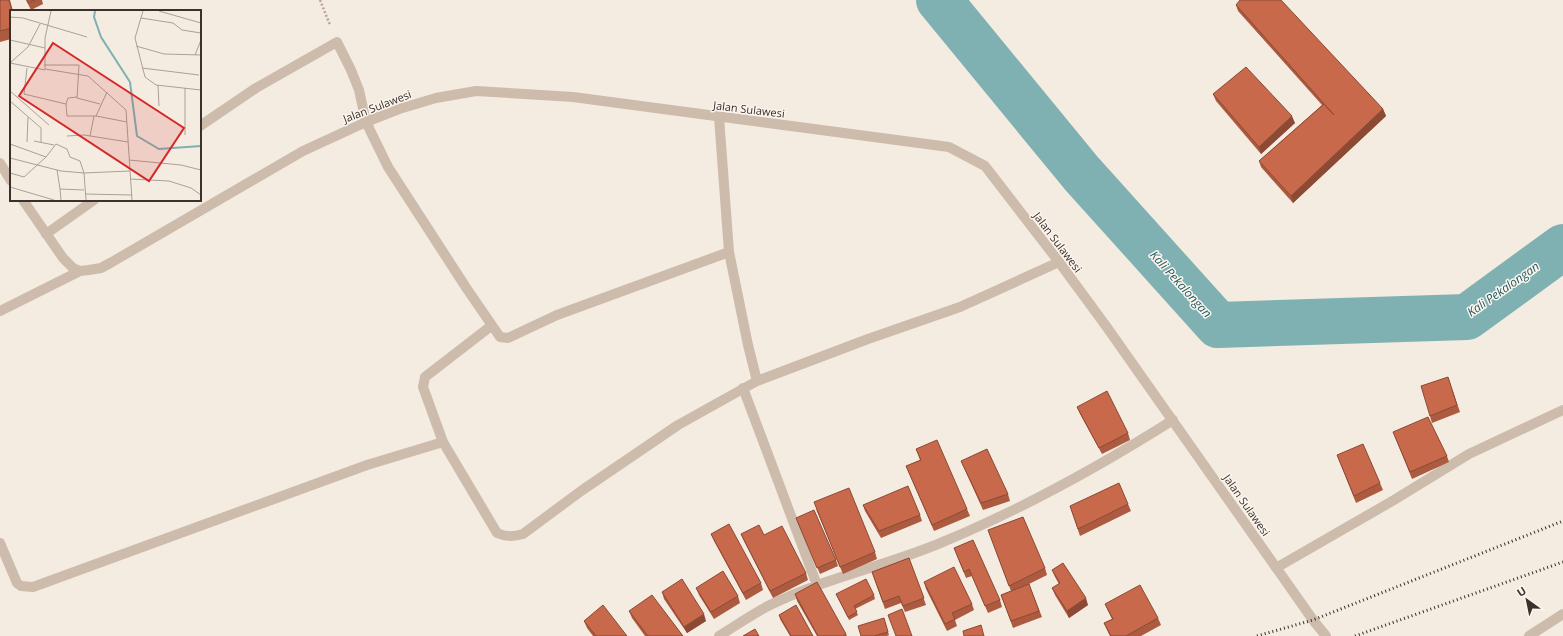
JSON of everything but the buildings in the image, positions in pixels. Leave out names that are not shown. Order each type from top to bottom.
[{"type":"street","points":[[201,125],[256,88],[337,42],[359,90],[366,122],[388,167],[491,326],[500,337],[508,338],[557,315],[729,252]]},
{"type":"street","name":"Jalan Sulawesi","points":[[80,270],[101,268],[303,151],[366,122],[399,109],[436,98],[476,91],[573,97],[949,147],[985,166],[1106,326],[1276,568],[1326,636]]},
{"type":"street","points":[[719,117],[729,252],[757,381]]},
{"type":"street","points":[[0,163],[10,179]]},
{"type":"street","points":[[24,201],[68,264],[73,268],[80,270]]},
{"type":"street","points":[[46,234],[93,201]]},
{"type":"street","points":[[491,326],[425,377],[423,387],[443,442],[497,533],[506,537],[522,534],[581,491],[678,425],[742,388],[868,339],[960,307],[1059,262]]},
{"type":"street","points":[[0,311],[80,270]]},
{"type":"street","points":[[742,388],[817,585]]},
{"type":"street","points":[[1276,568],[1394,500],[1469,454],[1563,410]]},
{"type":"street","points":[[719,636],[767,606],[817,585],[937,544],[1030,503],[1116,456],[1173,420]]},
{"type":"street","points":[[0,543],[17,583],[21,586],[33,587],[367,466],[443,442]]},
{"type":"street","points":[[1528,636],[1563,614]]},
{"type":"path","points":[[320,0],[337,42]]},
{"type":"waterway","name":"Kali Pekalongan","points":[[939,0],[1082,174],[1218,325],[1467,317],[1563,247]]},
{"type":"railway","points":[[1257,636],[1313,620],[1563,521]]},
{"type":"railway","points":[[1355,636],[1563,562]]}]
